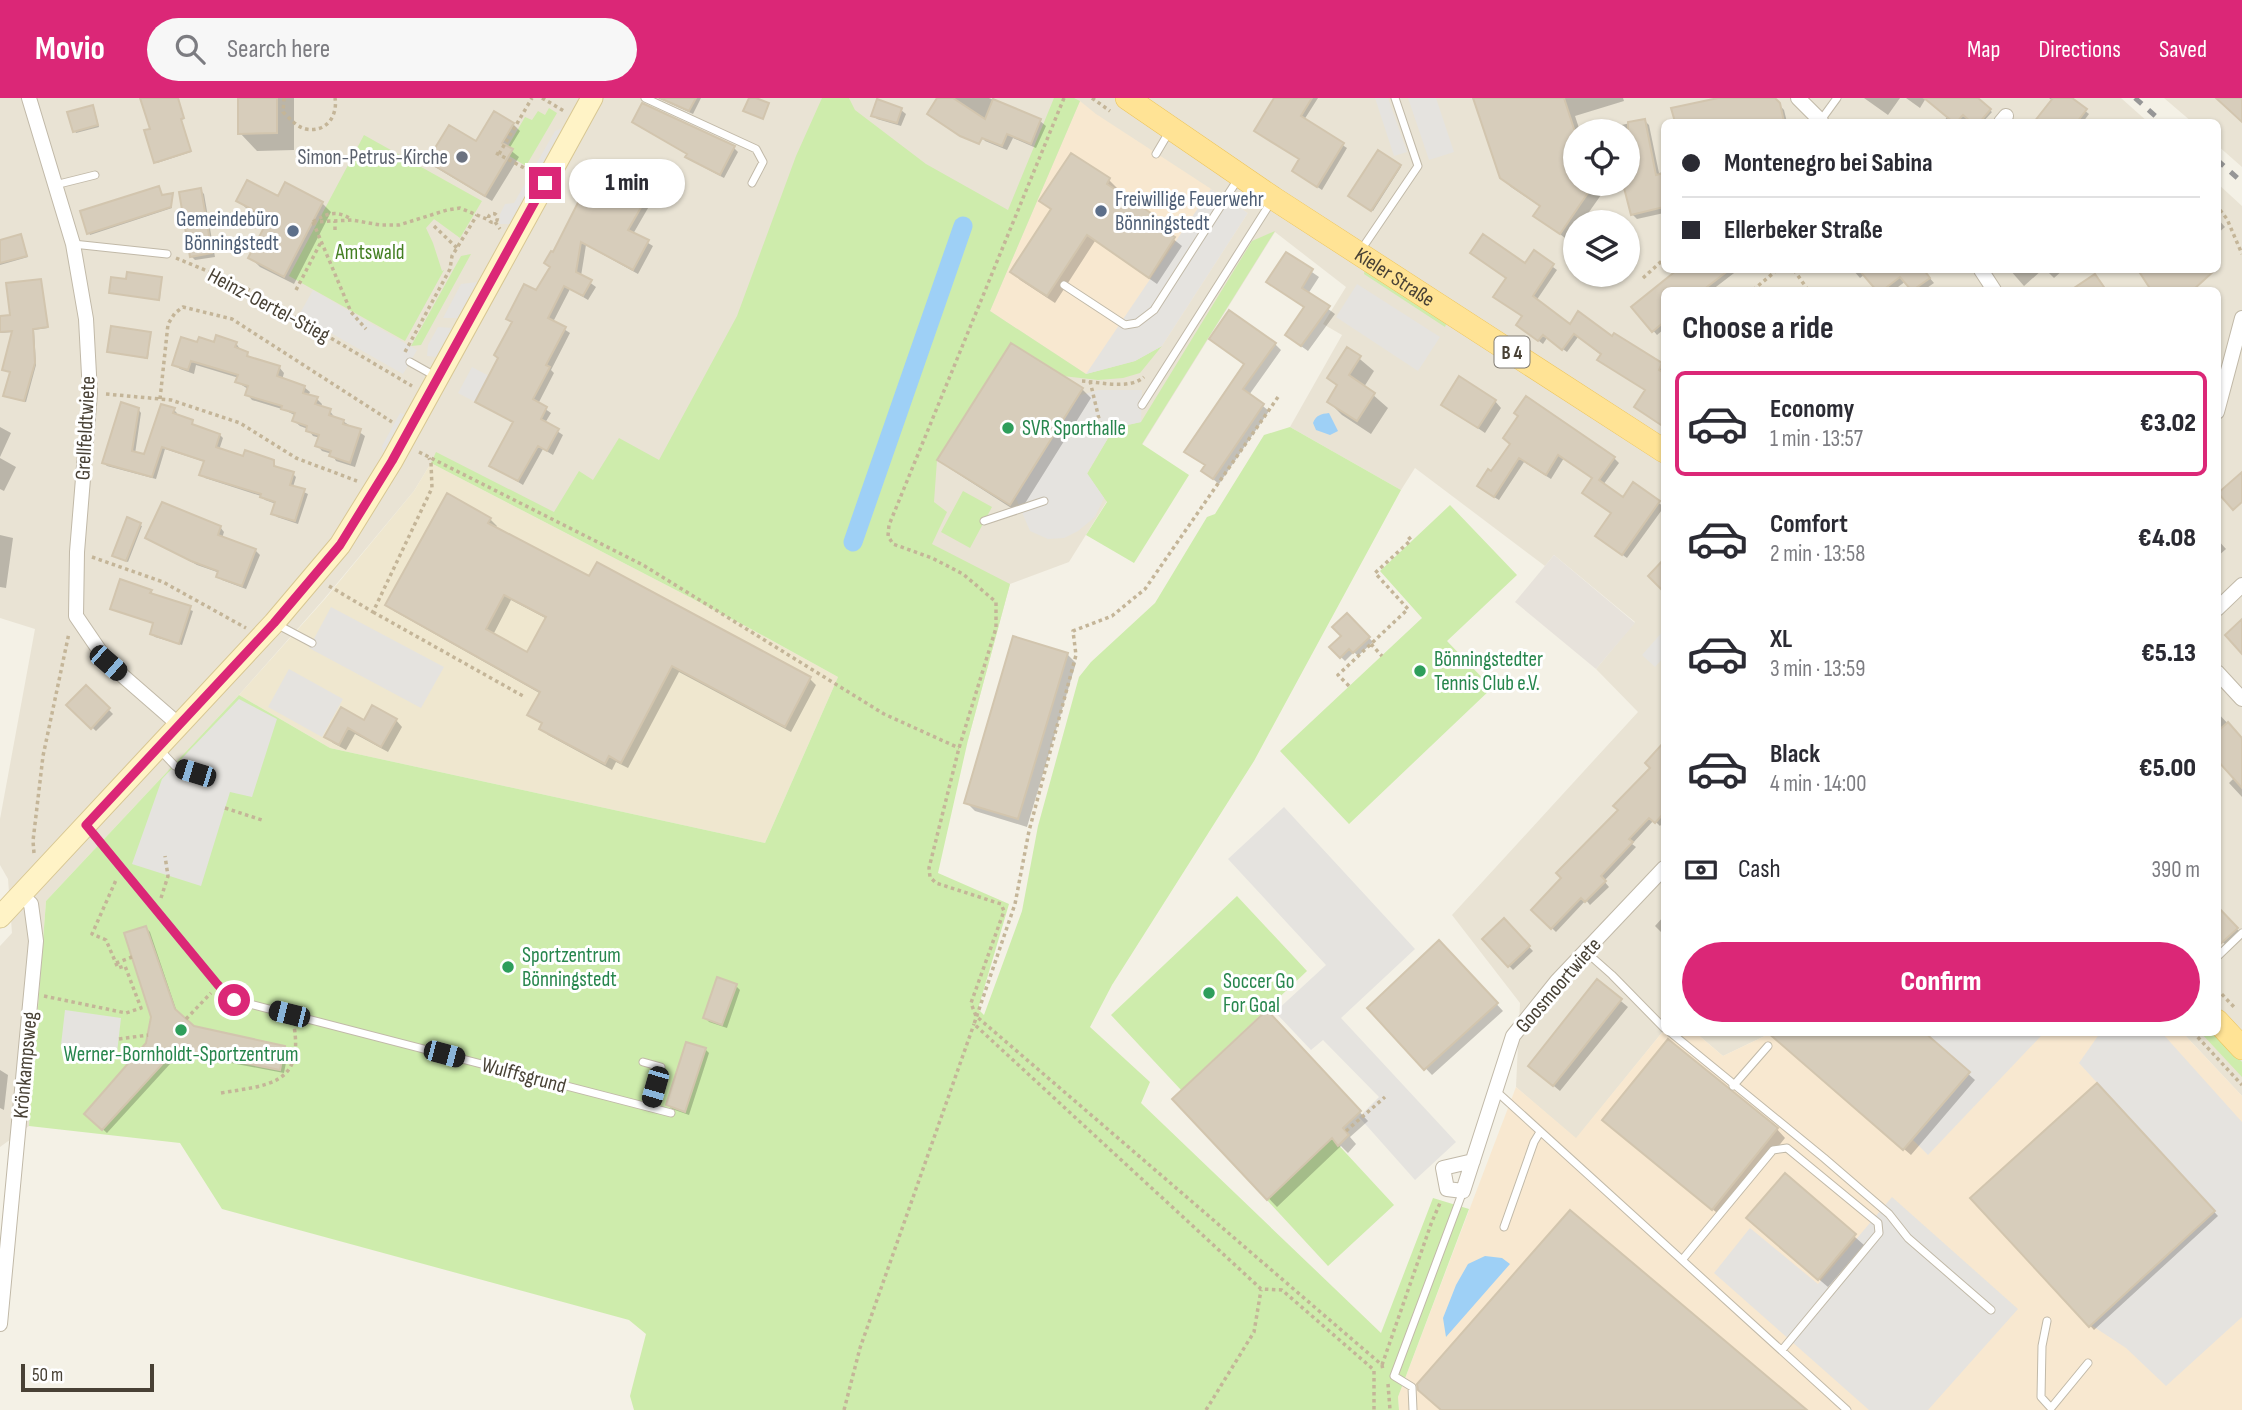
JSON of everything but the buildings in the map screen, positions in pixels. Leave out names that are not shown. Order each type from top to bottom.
[{"type":"main road","points":[[0,917],[274,623],[340,545],[392,461],[592,98]]},
{"type":"main road","name":"Kieler Straße","points":[[1127,98],[1273,198],[1661,449]]},
{"type":"main road","points":[[2225,1014],[2242,1048]]},
{"type":"street","name":"Grellfeldtwiete","points":[[29,98],[73,244],[86,319],[90,393],[77,552],[76,615],[108,663],[168,735]]},
{"type":"street","points":[[1798,98],[1818,119]]},
{"type":"street","points":[[2221,397],[2242,318]]},
{"type":"street","points":[[2221,605],[2242,585]]},
{"type":"street","points":[[2221,676],[2242,699]]},
{"type":"street","name":"Goosmoortwiete","points":[[1463,1191],[1513,1036],[1557,981],[1661,871]]},
{"type":"street","name":"Krönkampsweg","points":[[0,1324],[36,941],[31,904],[21,895]]},
{"type":"street","points":[[1463,1191],[1447,1189],[1443,1168],[1473,1161]]},
{"type":"lane","points":[[645,98],[756,149],[763,162],[752,183]]},
{"type":"lane","points":[[1359,253],[1418,166],[1395,98]]},
{"type":"lane","points":[[1823,119],[1837,98]]},
{"type":"lane","points":[[1156,154],[1171,129]]},
{"type":"lane","points":[[55,185],[95,175]]},
{"type":"lane","points":[[1064,285],[1125,325],[1138,323],[1154,310],[1240,176]]},
{"type":"lane","points":[[1142,405],[1273,198]]},
{"type":"lane","points":[[73,244],[167,254]]},
{"type":"lane","points":[[408,359],[438,378]]},
{"type":"lane","points":[[985,521],[1044,501]]},
{"type":"lane","points":[[274,623],[312,643]]},
{"type":"lane","points":[[168,735],[175,766],[195,773]]},
{"type":"lane","name":"Wulffsgrund","points":[[86,825],[218,985],[234,1000],[671,1113]]},
{"type":"lane","points":[[2221,953],[2242,933]]},
{"type":"lane","points":[[1585,951],[1661,1025]]},
{"type":"lane","points":[[1675,1036],[1889,1214],[1908,1238],[1991,1310]]},
{"type":"lane","points":[[1733,1086],[1768,1046]]},
{"type":"lane","points":[[643,1062],[660,1067],[649,1107]]},
{"type":"lane","points":[[1495,1091],[1847,1410]]},
{"type":"lane","points":[[1504,1227],[1540,1132]]},
{"type":"lane","points":[[1682,1260],[1773,1150],[1787,1148],[1878,1223],[1879,1233],[1782,1350]]},
{"type":"lane","points":[[1413,1410],[1412,1387],[1394,1376],[1463,1191]]},
{"type":"lane","points":[[2048,1321],[2042,1346],[2041,1397],[2051,1408],[2088,1363]]},
{"type":"path","points":[[284,98],[284,112],[294,123],[304,129],[318,130],[329,122],[336,111],[335,98]]},
{"type":"path","points":[[530,171],[498,153],[532,98]]},
{"type":"path","points":[[542,98],[565,112]]},
{"type":"path","points":[[1064,98],[889,525],[888,536],[893,544],[932,558],[963,574],[996,602],[996,628],[959,748],[929,868],[930,877],[936,883],[1002,904],[1004,911],[971,1003],[976,1016],[1382,1365],[1388,1385],[1390,1410]]},
{"type":"path","points":[[313,222],[352,220],[399,225],[447,209],[460,208],[489,220]]},
{"type":"path","points":[[2221,211],[2242,254]]},
{"type":"path","points":[[313,222],[327,213],[343,214],[352,220]]},
{"type":"path","points":[[408,359],[407,348],[450,269],[452,256],[477,215]]},
{"type":"path","points":[[335,221],[335,230]]},
{"type":"path","points":[[313,222],[352,314],[366,329]]},
{"type":"path","points":[[434,226],[457,248]]},
{"type":"path","points":[[296,290],[321,242]]},
{"type":"path","name":"Heinz-Oertel-Stieg","points":[[167,254],[241,285],[414,387]]},
{"type":"path","points":[[1643,278],[1661,262]]},
{"type":"path","points":[[1757,287],[1773,273]]},
{"type":"path","points":[[160,399],[168,324],[183,307],[232,319],[392,422]]},
{"type":"path","points":[[1082,381],[1127,384],[1139,382]]},
{"type":"path","points":[[1090,381],[1100,423]]},
{"type":"path","points":[[90,393],[171,400],[240,423],[296,458],[364,484]]},
{"type":"path","points":[[844,1410],[869,1323],[1015,904],[1029,831],[1076,655],[1073,631],[1112,616],[1145,589],[1278,397]]},
{"type":"path","points":[[419,452],[643,565],[884,714],[959,748]]},
{"type":"path","points":[[373,612],[432,488],[431,463],[428,456]]},
{"type":"path","points":[[1349,686],[1339,675],[1408,609],[1375,573],[1411,540],[1407,535]]},
{"type":"path","points":[[77,552],[163,582],[248,629]]},
{"type":"path","points":[[329,586],[523,696]]},
{"type":"path","points":[[35,862],[33,841],[43,756],[71,626]]},
{"type":"path","points":[[1371,644],[1382,656]]},
{"type":"path","points":[[225,808],[262,820]]},
{"type":"path","points":[[156,910],[168,876],[165,856]]},
{"type":"path","points":[[32,993],[126,1013],[141,1008],[125,965],[118,968],[106,940],[92,934],[121,867]]},
{"type":"path","points":[[116,963],[132,957]]},
{"type":"path","points":[[186,1019],[218,985]]},
{"type":"path","points":[[220,1093],[276,1083],[290,1070],[295,1053],[295,1028],[289,1014]]},
{"type":"path","points":[[975,1024],[1262,1289],[1282,1290],[1374,1370],[1374,1410]]},
{"type":"path","points":[[119,1039],[148,1035]]},
{"type":"path","points":[[2197,1036],[2242,1085]]},
{"type":"path","points":[[1346,1131],[1385,1097]]},
{"type":"path","points":[[1382,1365],[1431,1224],[1447,1189]]},
{"type":"path","points":[[1206,1410],[1254,1332],[1262,1289]]},
{"type":"shaded area","points":[[0,98],[2121,98],[2145,119],[1661,119],[1661,273],[2221,273],[2221,187],[2242,206],[2242,1096],[2186,1036],[2221,1036],[2221,287],[1661,287],[1661,1034],[1576,1139],[1516,1087],[1520,1003],[1452,915],[1638,712],[1596,669],[1635,622],[1554,555],[1545,566],[1415,468],[1401,490],[1290,427],[1342,335],[1323,324],[1346,287],[1275,232],[1069,562],[1010,584],[968,740],[431,463],[414,491],[324,599],[239,695],[46,901],[29,1126],[0,1147],[0,946],[12,933],[8,879],[0,865],[0,819],[35,629],[0,618]]},
{"type":"shaded area","points":[[1375,98],[1388,98],[1407,152],[1394,156]]},
{"type":"shaded area","points":[[1408,98],[1436,98],[1454,152],[1429,160]]},
{"type":"shaded area","points":[[2164,98],[2242,98],[2242,167],[2221,149],[2221,119],[2188,119]]},
{"type":"shaded area","points":[[1080,101],[1248,213],[1162,346],[1086,374],[990,311]]},
{"type":"shaded area","points":[[565,127],[510,224],[499,224],[505,204],[514,203],[555,131]]},
{"type":"shaded area","points":[[1211,189],[1248,213],[1162,346],[1135,361],[1086,374]]},
{"type":"shaded area","points":[[478,282],[458,318],[443,318],[461,284]]},
{"type":"shaded area","points":[[1357,284],[1440,337],[1418,371],[1336,317]]},
{"type":"shaded area","points":[[313,290],[417,350],[403,374],[299,315]]},
{"type":"shaded area","points":[[438,327],[454,328],[438,357],[427,356],[428,345]]},
{"type":"shaded area","points":[[472,367],[489,376],[475,402],[458,393]]},
{"type":"shaded area","points":[[1098,390],[1142,390],[1141,422],[1114,428],[1087,473],[1104,498],[1095,517],[1064,538],[1048,539],[1030,531],[1015,496],[1078,396]]},
{"type":"shaded area","points":[[400,413],[408,415],[384,455],[382,446]]},
{"type":"shaded area","points":[[431,463],[838,677],[765,843],[330,748],[239,695],[325,599],[414,491]]},
{"type":"shaded area","points":[[1554,555],[1635,623],[1596,669],[1515,602]]},
{"type":"shaded area","points":[[331,607],[444,667],[421,708],[309,648]]},
{"type":"shaded area","points":[[1661,633],[1661,660],[1655,667],[1642,655]]},
{"type":"shaded area","points":[[289,669],[343,699],[322,737],[268,707]]},
{"type":"shaded area","points":[[239,699],[277,719],[252,797],[230,792],[201,886],[132,864],[162,779]]},
{"type":"shaded area","points":[[1284,807],[1415,949],[1341,1018],[1456,1142],[1415,1180],[1359,1117],[1379,1097],[1323,1040],[1311,1050],[1275,1012],[1326,965],[1228,859]]},
{"type":"shaded area","points":[[65,1010],[121,1018],[117,1053],[61,1045]]},
{"type":"shaded area","points":[[1661,1034],[1661,1036],[1700,1036],[1723,1056],[1765,1036],[2186,1036],[2242,1096],[2242,1410],[1399,1410],[1398,1397],[1516,1087],[1576,1138]]},
{"type":"shaded area","points":[[1700,1036],[1765,1036],[1723,1056]]},
{"type":"shaded area","points":[[1928,1036],[2041,1036],[1928,1155],[1912,1139],[1970,1072]]},
{"type":"shaded area","points":[[2098,1036],[2165,1036],[2242,1122],[2242,1317],[2166,1386],[2126,1348],[2091,1325],[2215,1211],[2079,1063]]},
{"type":"shaded area","points":[[1892,1197],[2018,1309],[1928,1410],[1869,1410],[1714,1273],[1750,1228],[1818,1284]]},
{"type":"green space","points":[[822,98],[849,98],[855,110],[926,164],[1008,210],[1054,98],[1074,98],[1080,101],[990,311],[1086,374],[1135,361],[1162,346],[1140,373],[1123,378],[1098,380],[1063,376],[1011,343],[937,460],[934,502],[947,512],[932,544],[1010,584],[968,740],[938,873],[1009,904],[978,1009],[984,1015],[1022,911],[1038,826],[1079,677],[1091,662],[1155,603],[1207,517],[1215,514],[1264,435],[1290,427],[1401,490],[1254,761],[1112,985],[1090,1027],[1150,1082],[1141,1103],[1381,1333],[1433,1198],[1469,1209],[1398,1397],[1399,1410],[634,1410],[630,1396],[646,1334],[629,1320],[222,1209],[180,1143],[29,1126],[46,901],[239,695],[330,748],[765,843],[838,677],[431,463],[436,452],[554,512],[579,471],[593,480],[619,438],[659,460],[737,316],[796,156]]},
{"type":"green space","points":[[549,108],[557,113],[526,166],[504,153],[525,117],[532,120],[538,111],[545,115]]},
{"type":"green space","name":"Amtswald","points":[[364,135],[482,201],[460,238],[434,219],[426,228],[442,271],[444,270],[405,341],[289,276]]},
{"type":"green space","points":[[1275,231],[1142,444],[1189,475],[1134,563],[1086,535],[1107,502],[1087,474],[1114,428],[1141,422],[1252,241]]},
{"type":"green space","points":[[471,254],[421,345],[411,346],[461,256]]},
{"type":"green space","points":[[1365,268],[1448,319],[1445,327],[1364,274]]},
{"type":"green space","points":[[963,491],[992,507],[970,548],[941,532]]},
{"type":"green space","name":"Bönningstedter Tennis Club e.V.","points":[[1450,505],[1517,575],[1447,641],[1492,688],[1349,824],[1280,751],[1422,618],[1380,571]]},
{"type":"green space","name":"Soccer Go For Goal","points":[[1237,896],[1307,971],[1181,1090],[1111,1015]]},
{"type":"green space","points":[[2204,1036],[2217,1036],[2242,1062],[2242,1077]]},
{"type":"green space","points":[[1332,1138],[1394,1205],[1328,1266],[1267,1200]]},
{"type":"water","points":[[1329,413],[1338,431],[1330,435],[1316,430],[1313,423],[1319,415]]},
{"type":"water","points":[[1485,1256],[1502,1258],[1510,1264],[1446,1337],[1443,1318],[1456,1285],[1468,1264]]},
{"type":"waterway","points":[[853,542],[963,226]]},
{"type":"railway","points":[[2135,98],[2159,119]]},
{"type":"railway","points":[[2221,164],[2242,182]]},
{"type":"place","name":"Simon-Petrus-Kirche","points":[[462,157]]},
{"type":"place","name":"Freiwillige Feuerwehr Bönningstedt","points":[[1101,211]]},
{"type":"place","name":"Gemeindebüro Bönningstedt","points":[[293,231]]},
{"type":"place","name":"SVR Sporthalle","points":[[1008,428]]},
{"type":"place","name":"Bönningstedter Tennis Club e.V.","points":[[1420,671]]},
{"type":"place","name":"Sportzentrum Bönningstedt","points":[[508,967]]},
{"type":"place","name":"Soccer Go For Goal","points":[[1209,993]]},
{"type":"place","name":"Werner-Bornholdt-Sportzentrum","points":[[181,1030]]},
{"type":"route","points":[[234,1000],[218,985],[86,825],[274,623],[340,545],[392,461],[545,183]]}]
